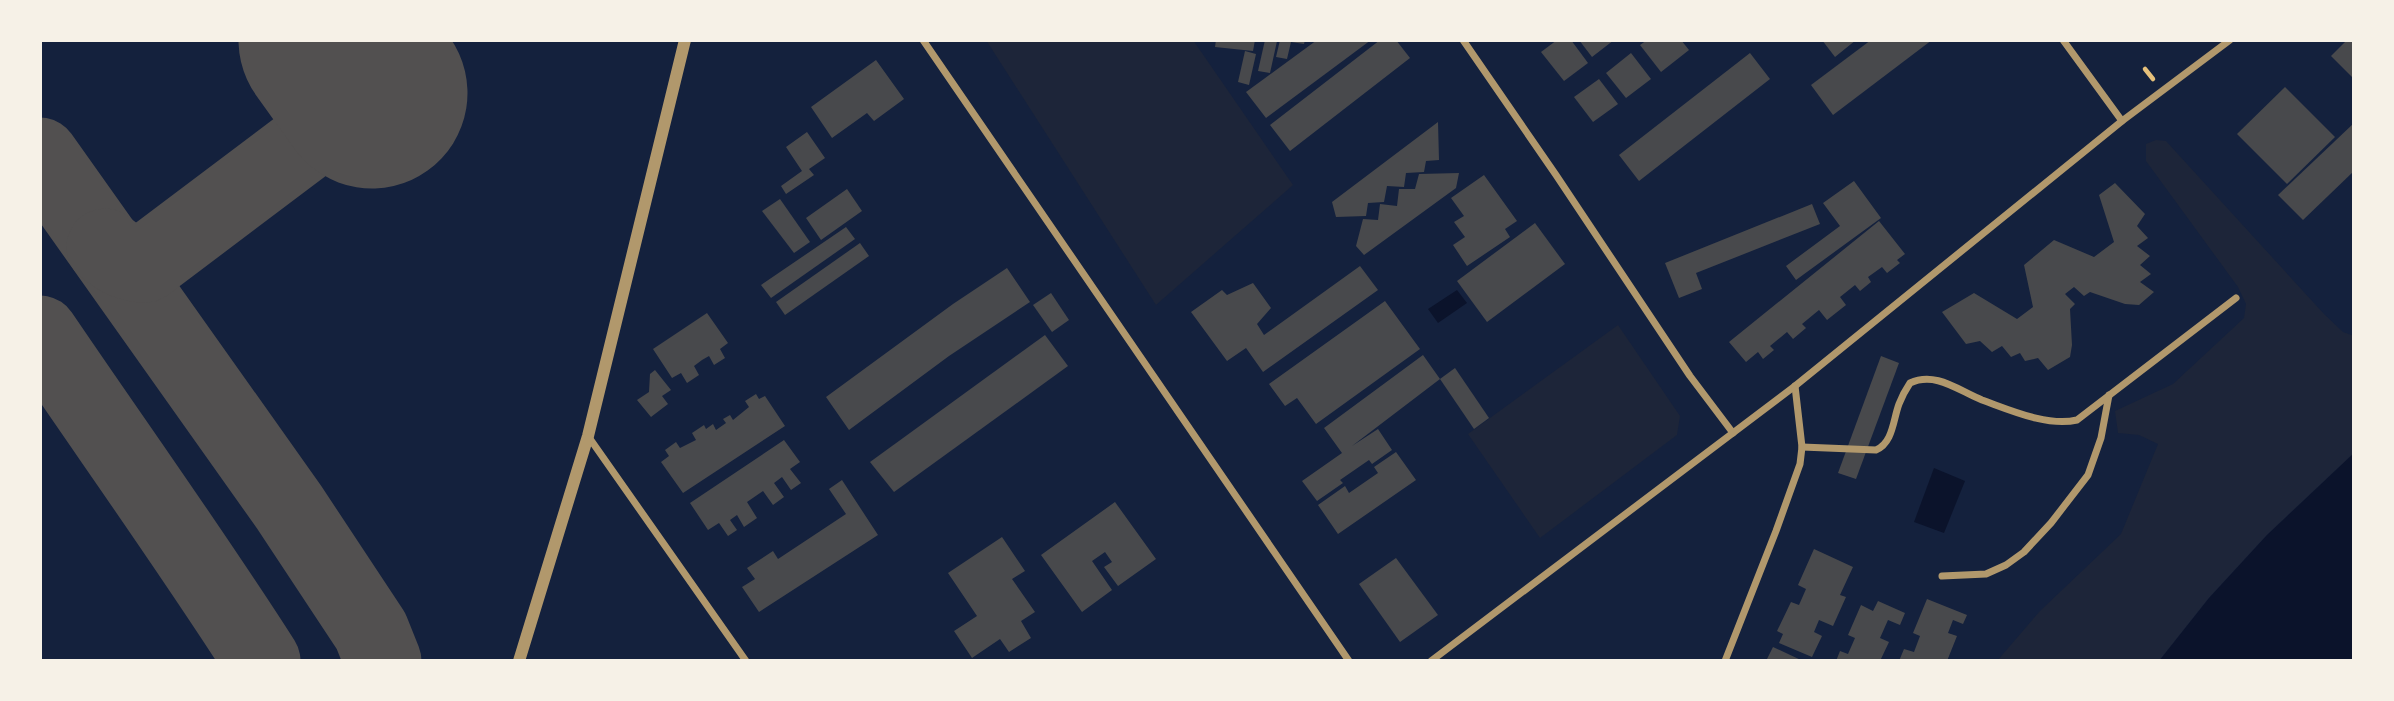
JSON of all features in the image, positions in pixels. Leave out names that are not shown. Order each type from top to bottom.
[{"type":"street","points":[[519,661],[588,436],[685,40]]},
{"type":"street","points":[[923,40],[1349,661]]},
{"type":"street","points":[[1463,40],[1690,376],[1733,433]]},
{"type":"street","points":[[2063,40],[2122,121]]},
{"type":"street","points":[[1431,661],[1795,386],[2122,121],[2230,40]]},
{"type":"street","points":[[1802,447],[1875,450],[1882,447],[1887,441],[1899,403],[1910,383],[1925,378],[1941,381],[1981,399],[2028,415],[2064,423],[2077,420],[2236,298]]},
{"type":"street","points":[[1725,661],[1800,464],[1802,447],[1795,386]]},
{"type":"street","points":[[1942,576],[1986,574],[2006,565],[2024,552],[2051,523],[2088,475],[2101,438],[2109,395]]},
{"type":"street","points":[[588,436],[746,661]]},
{"type":"shaded area","points":[[986,40],[1193,40],[1293,185],[1156,305]]},
{"type":"shaded area","points":[[2156,140],[2166,141],[2324,314],[2343,332],[2354,336],[2354,453],[2267,535],[2209,598],[2159,661],[1997,661],[2040,611],[2121,534],[2158,444],[2139,435],[2118,433],[2115,411],[2173,384],[2244,318],[2246,304],[2238,287],[2146,161],[2146,144]]},
{"type":"shaded area","points":[[1457,290],[1467,303],[1438,323],[1428,309]]},
{"type":"shaded area","points":[[1618,325],[1680,416],[1677,435],[1540,538],[1468,434]]},
{"type":"shaded area","points":[[2354,453],[2354,661],[2159,661],[2209,598],[2267,535]]},
{"type":"shaded area","points":[[1934,468],[1965,481],[1944,533],[1914,522]]},
{"type":"building","points":[[1216,40],[1255,40],[1253,51],[1215,47]]},
{"type":"building","points":[[1265,40],[1277,41],[1270,73],[1258,71]]},
{"type":"building","points":[[1280,40],[1305,40],[1304,44],[1291,42],[1287,59],[1276,57]]},
{"type":"building","points":[[1317,40],[1371,40],[1266,118],[1246,92]]},
{"type":"building","points":[[1380,40],[1396,40],[1410,58],[1290,151],[1270,125]]},
{"type":"building","points":[[1557,40],[1571,40],[1588,63],[1564,81],[1541,52]]},
{"type":"building","points":[[1579,40],[1614,40],[1592,57]]},
{"type":"building","points":[[1647,40],[1681,40],[1689,50],[1661,72],[1640,45]]},
{"type":"building","points":[[1822,40],[1856,40],[1835,57]]},
{"type":"building","points":[[1871,40],[1932,40],[1833,115],[1811,85]]},
{"type":"building","points":[[2347,40],[2354,40],[2354,79],[2331,56]]},
{"type":"building","points":[[1245,51],[1256,54],[1249,85],[1238,82]]},
{"type":"building","points":[[1631,53],[1651,79],[1626,98],[1606,73]]},
{"type":"building","points":[[1750,53],[1770,79],[1639,181],[1619,155]]},
{"type":"building","points":[[876,60],[904,99],[874,121],[867,113],[832,138],[811,107]]},
{"type":"building","points":[[1599,79],[1618,104],[1593,122],[1574,97]]},
{"type":"building","points":[[2285,87],[2335,137],[2287,184],[2237,134]]},
{"type":"building","points":[[1438,122],[1439,160],[1426,161],[1424,172],[1406,173],[1404,187],[1387,186],[1384,202],[1368,203],[1366,216],[1336,217],[1332,202]]},
{"type":"building","points":[[2354,123],[2354,171],[2303,220],[2278,195]]},
{"type":"building","points":[[807,132],[825,158],[809,169],[814,175],[786,194],[781,186],[802,171],[786,147]]},
{"type":"building","points":[[1459,173],[1456,188],[1364,255],[1356,246],[1363,219],[1378,220],[1380,204],[1397,206],[1399,189],[1415,189],[1419,174]]},
{"type":"building","points":[[1484,175],[1517,221],[1505,229],[1510,237],[1467,266],[1453,245],[1465,237],[1454,222],[1464,216],[1451,198]]},
{"type":"building","points":[[1854,181],[1881,218],[1796,280],[1786,266],[1840,226],[1823,203]]},
{"type":"building","points":[[2115,183],[2145,214],[2137,226],[2148,238],[2137,246],[2150,256],[2140,265],[2151,274],[2140,282],[2154,292],[2139,305],[2125,304],[2090,292],[2084,296],[2074,287],[2065,294],[2075,304],[2070,309],[2070,357],[2048,370],[2038,358],[2025,361],[2020,353],[2011,357],[2002,346],[1992,352],[1980,341],[1966,344],[1942,312],[1974,293],[2017,319],[2033,307],[2024,265],[2054,240],[2094,257],[2114,242],[2099,195]]},
{"type":"building","points":[[847,189],[862,211],[821,240],[806,218]]},
{"type":"building","points":[[780,199],[810,242],[794,253],[762,211]]},
{"type":"building","points":[[1812,204],[1820,224],[1696,273],[1702,289],[1679,298],[1665,263]]},
{"type":"building","points":[[1879,221],[1905,254],[1897,260],[1900,263],[1887,273],[1882,267],[1868,277],[1871,282],[1860,291],[1855,285],[1840,297],[1846,305],[1827,320],[1819,310],[1802,324],[1806,328],[1793,339],[1787,332],[1770,346],[1774,350],[1763,359],[1758,352],[1746,362],[1729,342]]},
{"type":"building","points":[[1535,223],[1565,264],[1487,322],[1457,281]]},
{"type":"building","points":[[846,227],[855,239],[771,298],[761,285]]},
{"type":"building","points":[[860,243],[869,256],[785,315],[776,302]]},
{"type":"building","points":[[1360,266],[1378,290],[1263,372],[1246,348],[1227,361],[1191,312],[1222,290],[1227,295],[1253,283],[1271,308],[1257,324],[1264,335]]},
{"type":"building","points":[[1007,268],[1030,302],[949,356],[849,430],[826,397]]},
{"type":"building","points":[[1051,293],[1069,320],[1052,332],[1033,305]]},
{"type":"building","points":[[1385,301],[1420,349],[1316,424],[1297,398],[1285,406],[1269,384]]},
{"type":"building","points":[[707,313],[728,343],[720,349],[725,358],[714,365],[709,356],[702,360],[694,366],[699,375],[687,383],[681,373],[672,378],[653,349]]},
{"type":"building","points":[[1045,335],[1068,366],[894,492],[870,462]]},
{"type":"building","points":[[1423,355],[1440,379],[1352,446],[1378,429],[1392,450],[1372,464],[1369,460],[1340,480],[1343,483],[1317,501],[1302,481],[1342,453],[1324,428]]},
{"type":"building","points":[[1881,356],[1899,363],[1856,479],[1838,473]]},
{"type":"building","points":[[1455,368],[1489,418],[1474,429],[1440,379]]},
{"type":"building","points":[[655,370],[671,390],[662,396],[668,404],[651,417],[637,400],[649,392],[650,374]]},
{"type":"building","points":[[756,394],[759,399],[765,396],[785,426],[683,493],[661,462],[669,456],[665,450],[676,442],[680,448],[696,440],[692,433],[704,425],[706,429],[713,424],[716,430],[726,423],[723,419],[730,415],[733,420],[749,407],[745,401]]},
{"type":"building","points":[[784,440],[800,462],[790,469],[801,483],[791,490],[782,477],[774,483],[784,497],[773,505],[763,491],[747,502],[757,518],[744,527],[737,515],[730,520],[737,530],[728,536],[719,523],[708,530],[690,503]]},
{"type":"building","points":[[1396,452],[1416,480],[1338,534],[1318,505],[1345,486],[1349,493],[1378,473],[1374,467]]},
{"type":"building","points":[[842,480],[878,535],[759,612],[742,587],[755,579],[747,568],[773,551],[778,559],[846,514],[829,489]]},
{"type":"building","points":[[1115,502],[1156,559],[1118,586],[1104,567],[1112,562],[1105,552],[1092,561],[1112,590],[1082,612],[1041,555]]},
{"type":"building","points":[[1002,537],[1025,571],[1012,579],[1035,612],[1021,621],[1031,638],[1009,652],[1000,639],[972,658],[954,631],[977,616],[948,573]]},
{"type":"building","points":[[1814,549],[1853,567],[1840,595],[1846,597],[1833,626],[1819,620],[1814,632],[1822,636],[1812,657],[1779,643],[1783,634],[1777,631],[1791,602],[1799,605],[1806,589],[1798,585]]},
{"type":"building","points":[[1396,558],[1438,615],[1400,642],[1359,584]]},
{"type":"building","points":[[1927,599],[1967,615],[1963,624],[1953,620],[1948,633],[1957,636],[1947,661],[1899,661],[1904,649],[1914,652],[1920,636],[1913,633]]},
{"type":"building","points":[[1878,601],[1905,613],[1900,625],[1888,620],[1880,638],[1889,642],[1880,661],[1836,661],[1840,651],[1848,654],[1855,638],[1848,635],[1861,605],[1873,611]]},
{"type":"building","points":[[1773,647],[1803,661],[1766,661]]},
{"type":"taxiway","points":[[105,247],[123,259],[145,264],[372,93]]},
{"type":"taxiway","points":[[40,156],[289,507],[371,631],[383,661]]},
{"type":"taxiway","points":[[40,334],[262,661]]},
{"type":"runway","points":[[334,40],[372,93]]}]
